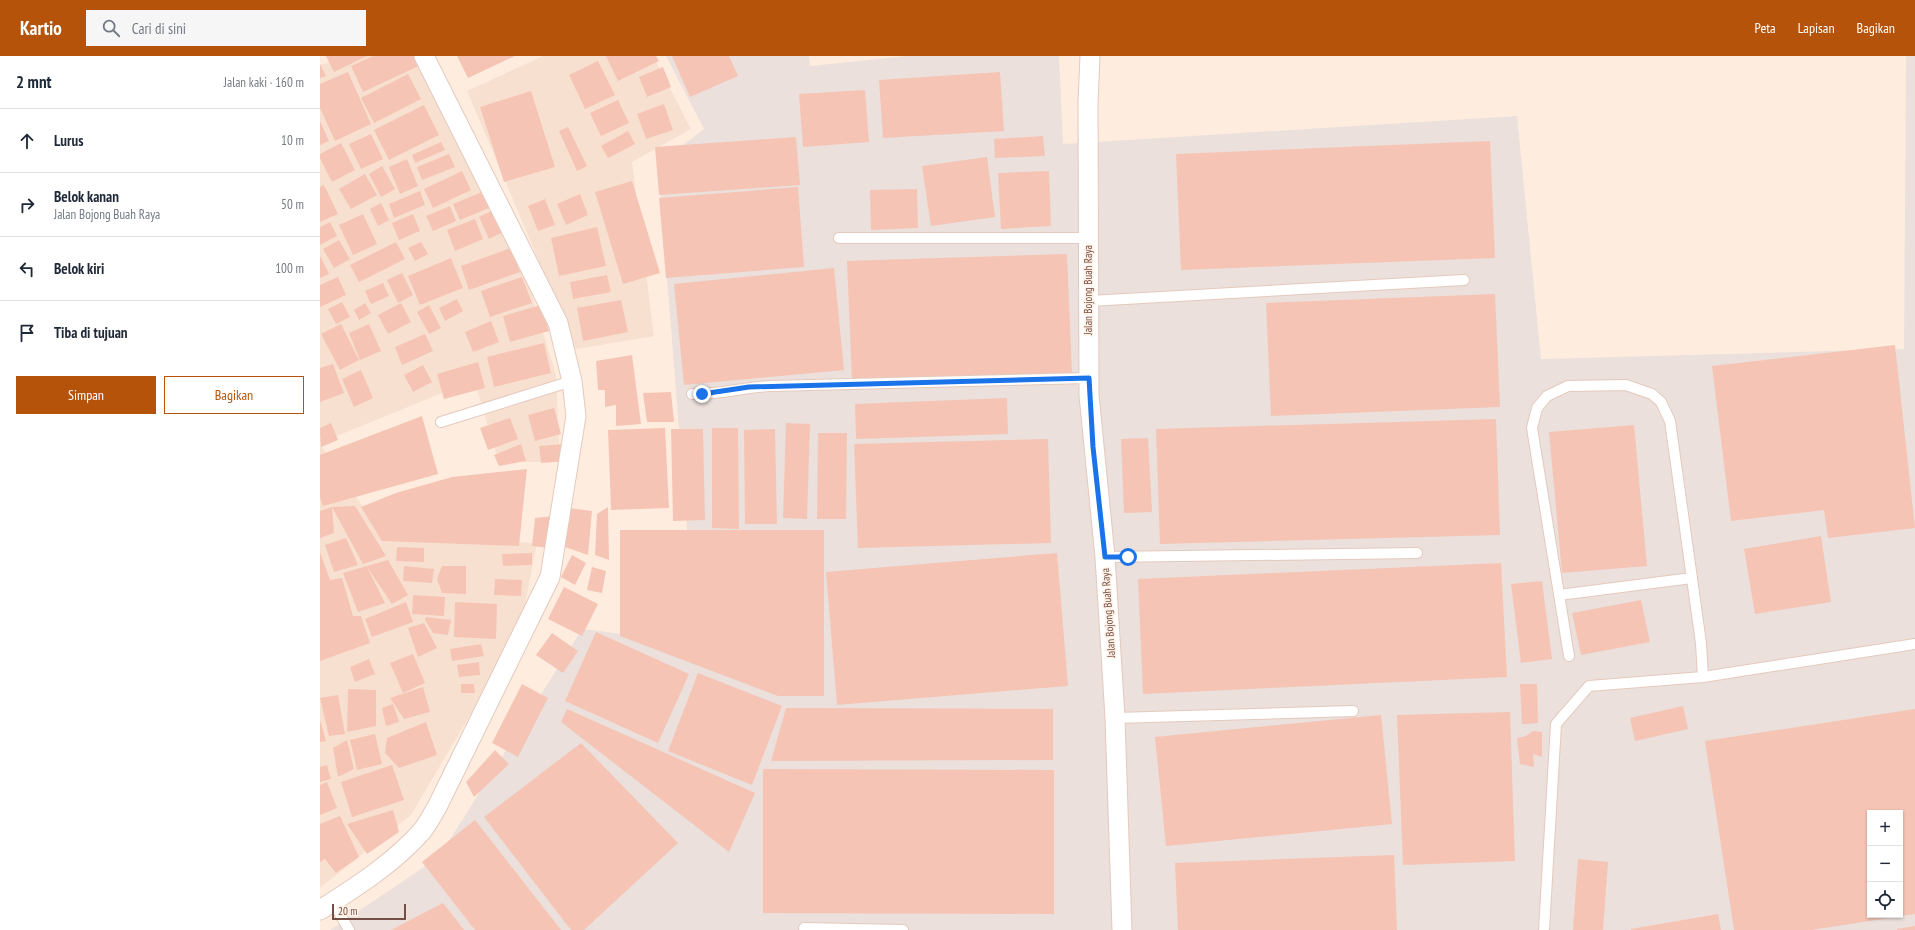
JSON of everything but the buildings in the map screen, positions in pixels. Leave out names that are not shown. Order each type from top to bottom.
[{"type":"street","points":[[326,906],[369,878],[423,830],[437,807],[550,577],[576,416],[572,381],[558,323],[424,56]]},
{"type":"street","name":"Jalan Bojong Buah Raya","points":[[1090,56],[1088,102],[1089,378],[1093,447],[1105,557],[1115,718],[1122,930]]},
{"type":"lane","points":[[839,238],[1088,238]]},
{"type":"lane","points":[[1088,300],[1464,280]]},
{"type":"lane","points":[[692,394],[702,394],[749,387],[771,386],[1089,378]]},
{"type":"lane","points":[[441,422],[572,381]]},
{"type":"lane","points":[[1569,656],[1532,428],[1537,408],[1547,396],[1568,386],[1626,385],[1652,394],[1661,402],[1670,421],[1701,643],[1703,677]]},
{"type":"lane","points":[[1105,557],[1417,554]]},
{"type":"lane","points":[[1559,595],[1692,578]]},
{"type":"lane","points":[[1544,930],[1556,724],[1589,686],[1703,677],[1915,644]]},
{"type":"lane","points":[[1115,718],[1353,712]]},
{"type":"lane","points":[[326,906],[349,930]]},
{"type":"lane","points":[[804,928],[903,930]]},
{"type":"shaded area","points":[[349,56],[416,56],[529,286],[556,375],[560,462],[499,462],[474,380],[320,443],[320,65]]},
{"type":"shaded area","points":[[543,56],[653,56],[691,129],[632,162],[654,336],[576,349],[467,91]]},
{"type":"shaded area","points":[[666,56],[809,56],[810,66],[908,56],[1059,56],[1063,144],[1517,116],[1541,359],[1904,349],[1906,56],[1915,56],[1915,930],[330,930],[439,857],[582,629],[696,643],[658,164],[704,129]]},
{"type":"shaded area","points":[[320,444],[383,536],[537,543],[520,631],[411,815],[320,888]]},
{"type":"route","points":[[702,394],[749,387],[771,386],[1089,378],[1093,447],[1105,557],[1128,557]]}]
